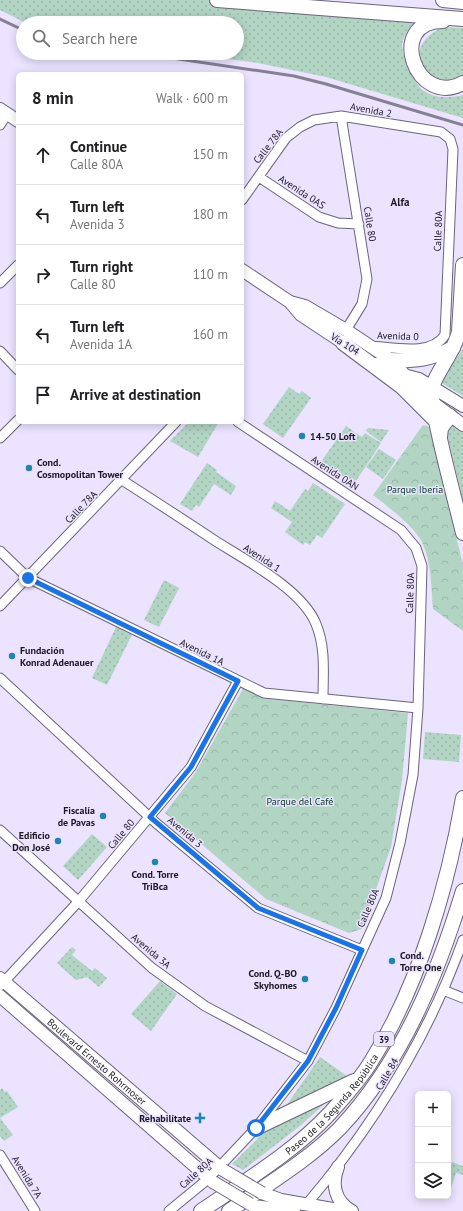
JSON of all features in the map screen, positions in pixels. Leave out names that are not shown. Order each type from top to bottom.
[{"type":"highway","points":[[216,0],[463,20]]},
{"type":"highway","points":[[443,0],[463,2]]},
{"type":"highway","points":[[463,20],[436,21],[426,24],[416,34],[413,40],[411,55],[415,69],[429,82],[440,87],[450,87],[463,83]]},
{"type":"highway","points":[[463,265],[459,332],[453,348],[432,387],[433,404],[443,419],[440,437],[463,533]]},
{"type":"highway","points":[[344,336],[402,387],[443,419]]},
{"type":"highway","points":[[391,360],[417,360],[430,358],[453,348]]},
{"type":"highway","name":"Paseo de la Segunda República","points":[[200,1211],[272,1163],[296,1144],[330,1113],[360,1078],[372,1061],[396,1018],[428,935],[455,844],[463,798]]},
{"type":"highway","name":"Paseo de la Segunda República","points":[[229,1211],[305,1158],[340,1128],[365,1099],[385,1071],[411,1025],[441,956],[463,891]]},
{"type":"highway","points":[[256,1128],[360,1078]]},
{"type":"main road","points":[[4,112],[16,120]]},
{"type":"main road","name":"Vía 104","points":[[244,271],[290,302],[301,315],[344,336],[370,346],[391,360],[433,404]]},
{"type":"main road","name":"Vía 104","points":[[344,336],[381,366],[432,387],[463,406]]},
{"type":"main road","points":[[443,419],[463,425]]},
{"type":"main road","name":"Boulevard Ernesto Rohrmoser","points":[[1,982],[221,1169],[262,1193],[302,1208],[344,1211]]},
{"type":"main road","name":"Boulevard Ernesto Rohrmoser","points":[[0,996],[211,1180],[251,1205],[265,1211]]},
{"type":"main road","points":[[338,1167],[335,1174],[335,1190],[342,1204],[352,1211]]},
{"type":"main road","points":[[251,1205],[294,1211]]},
{"type":"street","points":[[0,125],[4,112]]},
{"type":"street","name":"Avenida 2","points":[[300,127],[314,120],[341,116],[441,132]]},
{"type":"street","name":"Calle 80","points":[[341,116],[367,279],[362,304],[344,336]]},
{"type":"street","name":"Calle 78A","points":[[244,197],[286,138],[300,127]]},
{"type":"street","name":"Calle 80A","points":[[441,132],[450,139],[453,149],[445,336]]},
{"type":"street","name":"Avenida 0AS","points":[[259,176],[319,218],[338,223],[358,224]]},
{"type":"street","points":[[0,283],[16,266]]},
{"type":"street","name":"Avenida 0","points":[[370,346],[426,348],[436,345],[445,336]]},
{"type":"street","points":[[0,351],[16,368]]},
{"type":"street","points":[[0,438],[16,422]]},
{"type":"street","name":"Calle 78A","points":[[0,606],[174,424]]},
{"type":"street","name":"Avenida 0AN","points":[[241,424],[401,530],[416,548]]},
{"type":"street","name":"Avenida 1","points":[[122,480],[282,584],[308,609],[316,623],[321,639],[323,653],[323,699]]},
{"type":"street","name":"Calle 80A","points":[[169,1211],[211,1180],[256,1128],[308,1061],[336,1008],[386,898],[400,843],[413,775],[418,708],[422,566],[416,548]]},
{"type":"street","name":"Avenida 1A","points":[[0,551],[28,578],[264,693],[418,708]]},
{"type":"street","name":"Avenida 3","points":[[0,678],[150,817],[258,908],[362,950]]},
{"type":"street","name":"Calle 80","points":[[1,982],[78,902],[191,767],[238,681]]},
{"type":"street","name":"Avenida 3A","points":[[0,830],[152,968],[205,1006],[308,1061]]},
{"type":"street","name":"Calle 84","points":[[302,1208],[338,1167],[391,1092],[419,1042],[443,990],[463,940]]},
{"type":"street","points":[[443,990],[463,998]]},
{"type":"street","name":"Avenida 7A","points":[[0,1155],[35,1211]]},
{"type":"green space","points":[[0,0],[216,0],[418,18],[408,30],[402,44],[402,49],[409,69],[420,88],[428,94],[438,97],[463,95],[463,118],[326,77],[236,60],[244,60],[244,16],[16,16],[16,18],[0,10]]},
{"type":"green space","points":[[444,27],[463,28],[463,77],[451,81],[440,80],[430,75],[423,67],[420,57],[422,46],[429,36]]},
{"type":"green space","points":[[463,349],[463,396],[440,382]]},
{"type":"green space","points":[[289,387],[299,394],[302,391],[311,398],[283,438],[263,424]]},
{"type":"green space","points":[[187,424],[218,424],[198,457],[170,441]]},
{"type":"green space","name":"Parque Iberia","points":[[423,425],[430,427],[463,565],[463,631],[433,609],[428,558],[422,542],[413,529],[373,495]]},
{"type":"green space","points":[[454,425],[463,431],[463,500],[447,435],[450,427]]},
{"type":"green space","points":[[346,426],[362,437],[365,433],[381,443],[354,484],[321,462]]},
{"type":"green space","points":[[368,428],[389,430],[381,442],[366,431]]},
{"type":"green space","points":[[379,449],[396,460],[383,479],[366,467]]},
{"type":"green space","points":[[207,463],[217,470],[216,472],[236,486],[231,495],[214,484],[199,507],[196,505],[192,511],[180,504]]},
{"type":"green space","points":[[313,483],[345,504],[322,538],[317,535],[310,545],[305,542],[303,545],[285,532],[292,522],[271,508],[275,501],[290,511],[305,489],[308,491]]},
{"type":"green space","points":[[164,580],[179,588],[159,627],[144,620]]},
{"type":"green space","points":[[116,627],[132,635],[107,685],[92,678]]},
{"type":"green space","name":"Parque del Café","points":[[244,687],[269,699],[408,713],[402,780],[391,847],[362,929],[349,933],[266,899],[165,813],[196,772]]},
{"type":"green space","points":[[425,732],[461,735],[459,762],[423,759]]},
{"type":"green space","points":[[92,834],[107,847],[78,880],[63,866]]},
{"type":"green space","points":[[72,947],[76,950],[72,955],[92,971],[95,968],[107,978],[99,987],[87,977],[76,980],[57,963]]},
{"type":"green space","points":[[160,981],[177,994],[151,1031],[131,1014]]},
{"type":"green space","points":[[320,1057],[347,1076],[284,1109]]},
{"type":"green space","points":[[2,1088],[5,1092],[7,1091],[18,1107],[0,1118],[0,1090]]},
{"type":"green space","points":[[336,1093],[300,1126],[243,1170],[232,1164],[274,1123]]},
{"type":"green space","points":[[0,1118],[13,1135],[4,1141],[0,1136]]},
{"type":"green space","points":[[452,1162],[463,1166],[463,1175],[456,1173],[451,1188]]},
{"type":"railway","points":[[0,19],[16,27]]},
{"type":"railway","points":[[185,60],[294,76],[326,84],[463,125]]},
{"type":"place","name":"14-50 Loft","points":[[302,436]]},
{"type":"place","name":"Cond. Cosmopolitan Tower","points":[[29,468]]},
{"type":"place","name":"Fundación Konrad Adenauer","points":[[12,656]]},
{"type":"place","name":"Fiscalía de Pavas","points":[[103,816]]},
{"type":"place","name":"Edificio Don José","points":[[58,841]]},
{"type":"place","name":"Cond. Torre TriBca","points":[[155,862]]},
{"type":"place","name":"Cond. Torre One","points":[[392,961]]},
{"type":"place","name":"Cond. Q-BO Skyhomes","points":[[305,979]]},
{"type":"place","name":"Rehabilítate","points":[[200,1118]]},
{"type":"district","name":"Alfa","points":[[400,202]]},
{"type":"route","points":[[28,578],[238,681],[191,767],[150,817],[258,908],[362,950],[336,1008],[308,1061],[256,1128]]}]
